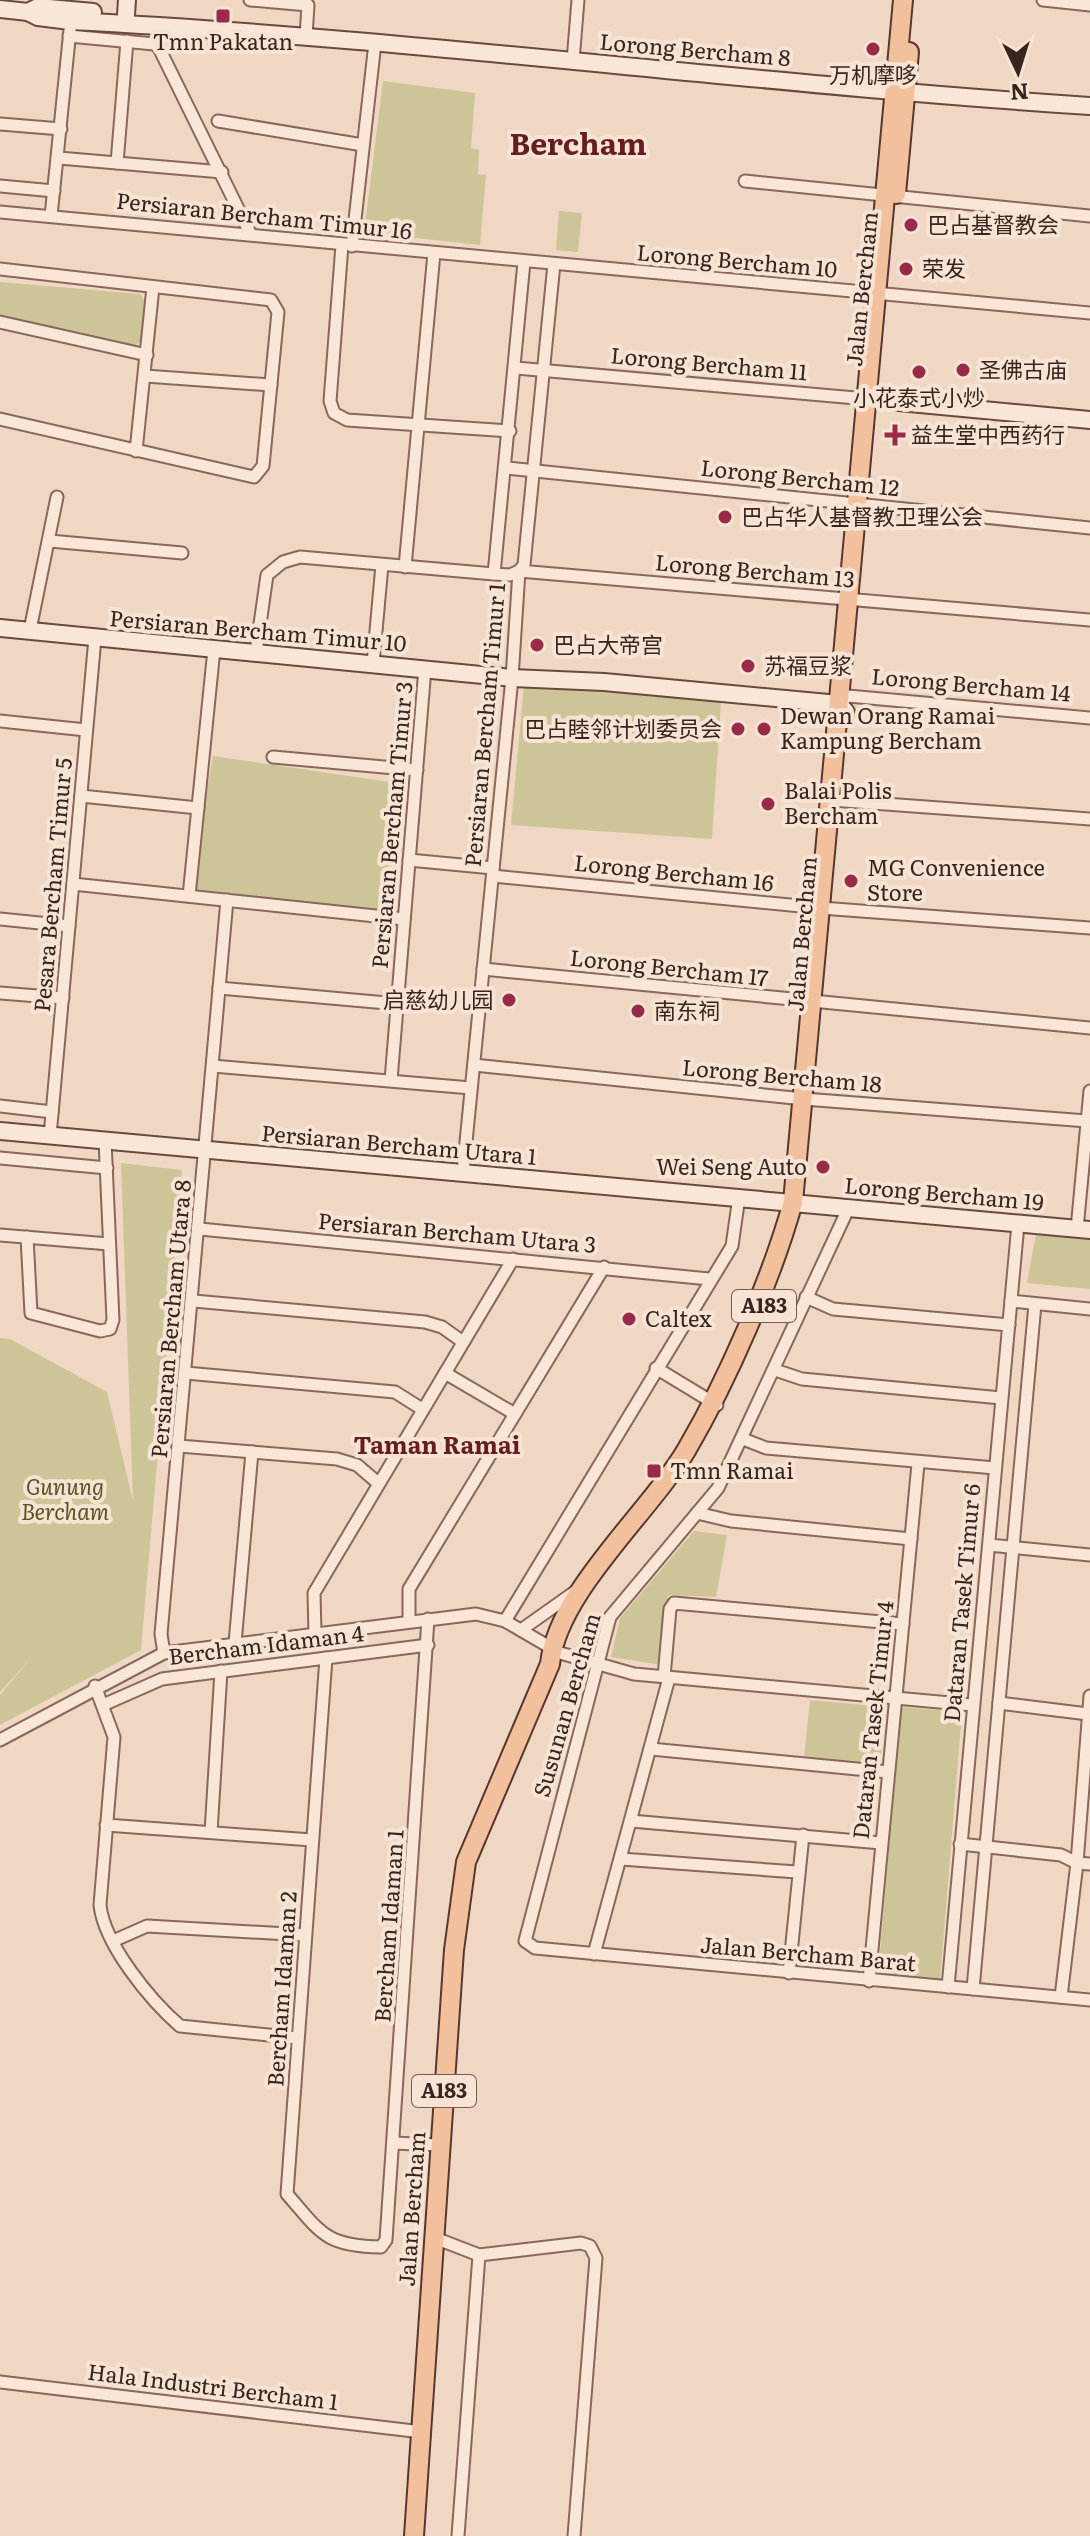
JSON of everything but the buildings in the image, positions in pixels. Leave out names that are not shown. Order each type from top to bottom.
[{"type":"main road","name":"Jalan Bercham","points":[[900,91],[903,0]]},
{"type":"main road","name":"Jalan Bercham","points":[[554,1655],[614,1560],[696,1452],[798,1202],[870,400],[911,0]]},
{"type":"main road","name":"Jalan Bercham","points":[[414,2536],[455,1937],[466,1862],[588,1582],[687,1449],[714,1404]]},
{"type":"street","points":[[250,0],[308,5],[301,35]]},
{"type":"street","points":[[573,61],[578,0]]},
{"type":"street","points":[[1043,0],[1090,5]]},
{"type":"street","points":[[0,9],[28,12],[38,7],[110,10]]},
{"type":"street","name":"Lorong Bercham 8","points":[[110,10],[143,26],[301,35],[1090,106]]},
{"type":"street","name":"Lorong Bercham 8","points":[[28,12],[70,29],[110,10],[292,31],[301,35]]},
{"type":"street","points":[[51,216],[70,29],[154,44],[159,48],[250,233]]},
{"type":"street","points":[[117,163],[127,41]]},
{"type":"street","points":[[375,43],[347,245],[331,409],[338,418],[347,420],[510,431]]},
{"type":"street","points":[[218,121],[363,145]]},
{"type":"street","points":[[0,124],[61,129]]},
{"type":"street","points":[[59,158],[222,172]]},
{"type":"street","points":[[745,181],[1090,216]]},
{"type":"street","points":[[0,186],[54,191]]},
{"type":"street","name":"Persiaran Bercham Timur 16","points":[[0,212],[250,233],[524,262]]},
{"type":"street","points":[[405,567],[434,253]]},
{"type":"street","name":"Lorong Bercham 10","points":[[524,262],[1090,313]]},
{"type":"street","name":"Persiaran Bercham Timur 1","points":[[463,1172],[512,678],[519,571],[510,575],[494,574],[507,468],[524,262]]},
{"type":"street","points":[[519,571],[524,565],[535,472],[554,264]]},
{"type":"street","points":[[0,269],[275,303],[278,312],[263,466],[259,475],[248,477],[0,419]]},
{"type":"street","points":[[136,451],[153,287]]},
{"type":"street","points":[[0,322],[147,355]]},
{"type":"street","name":"Lorong Bercham 11","points":[[516,368],[1090,420]]},
{"type":"street","points":[[145,376],[271,385]]},
{"type":"street","name":"Lorong Bercham 12","points":[[507,468],[1090,528]]},
{"type":"street","points":[[30,630],[57,497]]},
{"type":"street","points":[[50,541],[182,553]]},
{"type":"street","points":[[256,652],[267,575],[283,562],[300,557],[494,574]]},
{"type":"street","points":[[373,664],[382,565]]},
{"type":"street","name":"Lorong Bercham 13","points":[[519,571],[1090,620]]},
{"type":"street","name":"Persiaran Bercham Timur 10","points":[[0,628],[512,678]]},
{"type":"street","name":"Pesara Bercham Timur 5","points":[[50,1136],[95,638]]},
{"type":"street","points":[[189,896],[214,649]]},
{"type":"street","name":"Persiaran Bercham Timur 3","points":[[391,1080],[425,668]]},
{"type":"street","name":"Lorong Bercham 14","points":[[512,678],[1090,718]]},
{"type":"street","points":[[0,721],[86,730]]},
{"type":"street","points":[[273,757],[417,770]]},
{"type":"street","points":[[81,796],[198,808]]},
{"type":"street","points":[[835,800],[1090,819]]},
{"type":"street","name":"Lorong Bercham 16","points":[[409,860],[825,908],[1090,928]]},
{"type":"street","points":[[73,884],[404,919]]},
{"type":"street","name":"Persiaran Bercham Utara 8","points":[[164,1653],[161,1634],[194,1301],[227,900]]},
{"type":"street","points":[[0,919],[69,926]]},
{"type":"street","name":"Lorong Bercham 17","points":[[483,969],[1090,1028]]},
{"type":"street","points":[[219,988],[398,1004]]},
{"type":"street","points":[[0,993],[63,998]]},
{"type":"street","name":"Lorong Bercham 18","points":[[474,1065],[808,1099],[1087,1121]]},
{"type":"street","points":[[213,1066],[471,1088]]},
{"type":"street","points":[[1084,1230],[1090,1091]]},
{"type":"street","points":[[0,1106],[52,1112]]},
{"type":"street","name":"Persiaran Bercham Utara 1","points":[[0,1131],[798,1202]]},
{"type":"street","points":[[27,1237],[28,1311],[100,1331],[110,1329],[113,1320],[105,1140]]},
{"type":"street","points":[[0,1158],[107,1168]]},
{"type":"street","points":[[505,1621],[709,1279],[732,1246],[739,1197]]},
{"type":"street","name":"Lorong Bercham 19","points":[[798,1202],[1084,1230]]},
{"type":"street","name":"Susunan Bercham","points":[[525,1941],[610,1617],[718,1488],[849,1207]]},
{"type":"street","name":"Dataran Tasek Timur 6","points":[[948,1987],[1018,1224]]},
{"type":"street","name":"Persiaran Bercham Utara 3","points":[[200,1229],[709,1279]]},
{"type":"street","points":[[0,1235],[109,1244]]},
{"type":"street","points":[[315,1633],[314,1593],[513,1259]]},
{"type":"street","points":[[409,1621],[409,1589],[604,1267]]},
{"type":"street","points":[[806,1297],[833,1309],[1009,1325]]},
{"type":"street","points":[[194,1301],[425,1322],[442,1327],[463,1342]]},
{"type":"street","points":[[1011,1301],[1090,1309]]},
{"type":"street","name":"Dataran Tasek Timur 6","points":[[973,1989],[1035,1304]]},
{"type":"street","points":[[656,1368],[714,1404]]},
{"type":"street","points":[[775,1370],[802,1379],[1001,1398]]},
{"type":"street","points":[[186,1373],[395,1392],[422,1409]]},
{"type":"street","points":[[445,1373],[515,1414]]},
{"type":"street","points":[[743,1439],[766,1448],[918,1464],[995,1468]]},
{"type":"street","points":[[179,1446],[337,1459],[357,1465],[378,1483]]},
{"type":"street","points":[[235,1643],[252,1452]]},
{"type":"street","name":"Dataran Tasek Timur 4","points":[[869,1981],[918,1464]]},
{"type":"street","points":[[697,1513],[731,1521],[911,1539]]},
{"type":"street","points":[[989,1545],[1090,1555]]},
{"type":"street","points":[[521,1630],[588,1582]]},
{"type":"street","points":[[594,1954],[651,1749],[666,1678],[670,1609],[674,1603],[903,1624]]},
{"type":"street","points":[[0,1740],[95,1686],[164,1653],[476,1614],[505,1621],[554,1655],[666,1678],[972,1705]]},
{"type":"street","name":"Bercham Idaman 1","points":[[387,2236],[428,1619]]},
{"type":"street","name":"Bercham Idaman 4","points":[[103,1705],[162,1679],[428,1645]]},
{"type":"street","name":"Bercham Idaman 2","points":[[326,1658],[287,2194],[325,2237],[336,2243],[381,2247],[387,2236]]},
{"type":"street","points":[[211,1832],[221,1671]]},
{"type":"street","points":[[95,1686],[114,1737],[100,1905],[102,1919],[113,1941],[136,1977],[180,2026],[298,2038]]},
{"type":"street","points":[[1061,1997],[1086,1789],[1090,1696]]},
{"type":"street","points":[[999,1703],[1089,1710]]},
{"type":"street","points":[[651,1749],[888,1772]]},
{"type":"street","points":[[631,1821],[881,1843]]},
{"type":"street","points":[[106,1825],[312,1840]]},
{"type":"street","points":[[789,1973],[803,1835]]},
{"type":"street","points":[[960,1844],[1061,1855],[1077,1863],[1090,1864]]},
{"type":"street","points":[[621,1859],[797,1872]]},
{"type":"street","points":[[113,1941],[147,1926],[305,1935]]},
{"type":"street","name":"Jalan Bercham Barat","points":[[525,1941],[535,1948],[1090,2000]]},
{"type":"street","points":[[393,2143],[440,2145]]},
{"type":"street","points":[[435,2238],[479,2255],[574,2244],[590,2246],[596,2258],[574,2536]]},
{"type":"street","points":[[458,2536],[479,2255]]},
{"type":"street","name":"Hala Industri Bercham 1","points":[[0,2382],[422,2432]]},
{"type":"green space","points":[[383,81],[475,93],[471,148],[479,150],[478,174],[486,175],[480,245],[371,233],[365,225]]},
{"type":"green space","points":[[559,211],[582,213],[578,252],[556,250]]},
{"type":"green space","points":[[0,282],[140,294],[146,303],[142,341],[134,346],[0,315]]},
{"type":"green space","points":[[524,685],[721,701],[712,839],[511,825]]},
{"type":"green space","points":[[213,756],[396,783],[384,913],[190,889]]},
{"type":"green space","name":"Gunung Bercham","points":[[121,1163],[182,1170],[141,1650],[0,1725],[0,1695],[32,1657],[0,1692],[0,1338],[10,1339],[107,1392],[133,1501]]},
{"type":"green space","points":[[1036,1234],[1090,1239],[1090,1289],[1027,1283]]},
{"type":"green space","points":[[694,1531],[727,1535],[716,1597],[668,1595],[662,1665],[611,1657],[620,1618]]},
{"type":"green space","points":[[810,1700],[885,1707],[880,1764],[804,1758]]},
{"type":"green space","points":[[901,1707],[962,1712],[940,1980],[878,1976]]},
{"type":"place","name":"Tmn Pakatan","points":[[223,16]]},
{"type":"place","name":"万机摩哆","points":[[873,49]]},
{"type":"place","name":"巴占基督教会","points":[[911,225]]},
{"type":"place","name":"荣发","points":[[906,269]]},
{"type":"place","name":"圣佛古庙","points":[[963,370]]},
{"type":"place","name":"小花泰式小炒","points":[[919,372]]},
{"type":"place","name":"益生堂中西药行","points":[[895,435]]},
{"type":"place","name":"巴占华人基督教卫理公会","points":[[725,517]]},
{"type":"place","name":"巴占大帝宫","points":[[537,645]]},
{"type":"place","name":"苏福豆浆","points":[[748,666]]},
{"type":"place","name":"巴占睦邻计划委员会","points":[[738,729]]},
{"type":"place","name":"Dewan Orang Ramai Kampung Bercham","points":[[764,729]]},
{"type":"place","name":"Balai Polis Bercham","points":[[768,804]]},
{"type":"place","name":"MG Convenience Store","points":[[851,881]]},
{"type":"place","name":"启慈幼儿园","points":[[509,1000]]},
{"type":"place","name":"南东祠","points":[[638,1011]]},
{"type":"place","name":"Wei Seng Auto","points":[[823,1167]]},
{"type":"place","name":"Caltex","points":[[629,1319]]},
{"type":"place","name":"Tmn Ramai","points":[[654,1471]]},
{"type":"district","name":"Bercham","points":[[578,145]]},
{"type":"district","name":"Taman Ramai","points":[[437,1446]]}]
